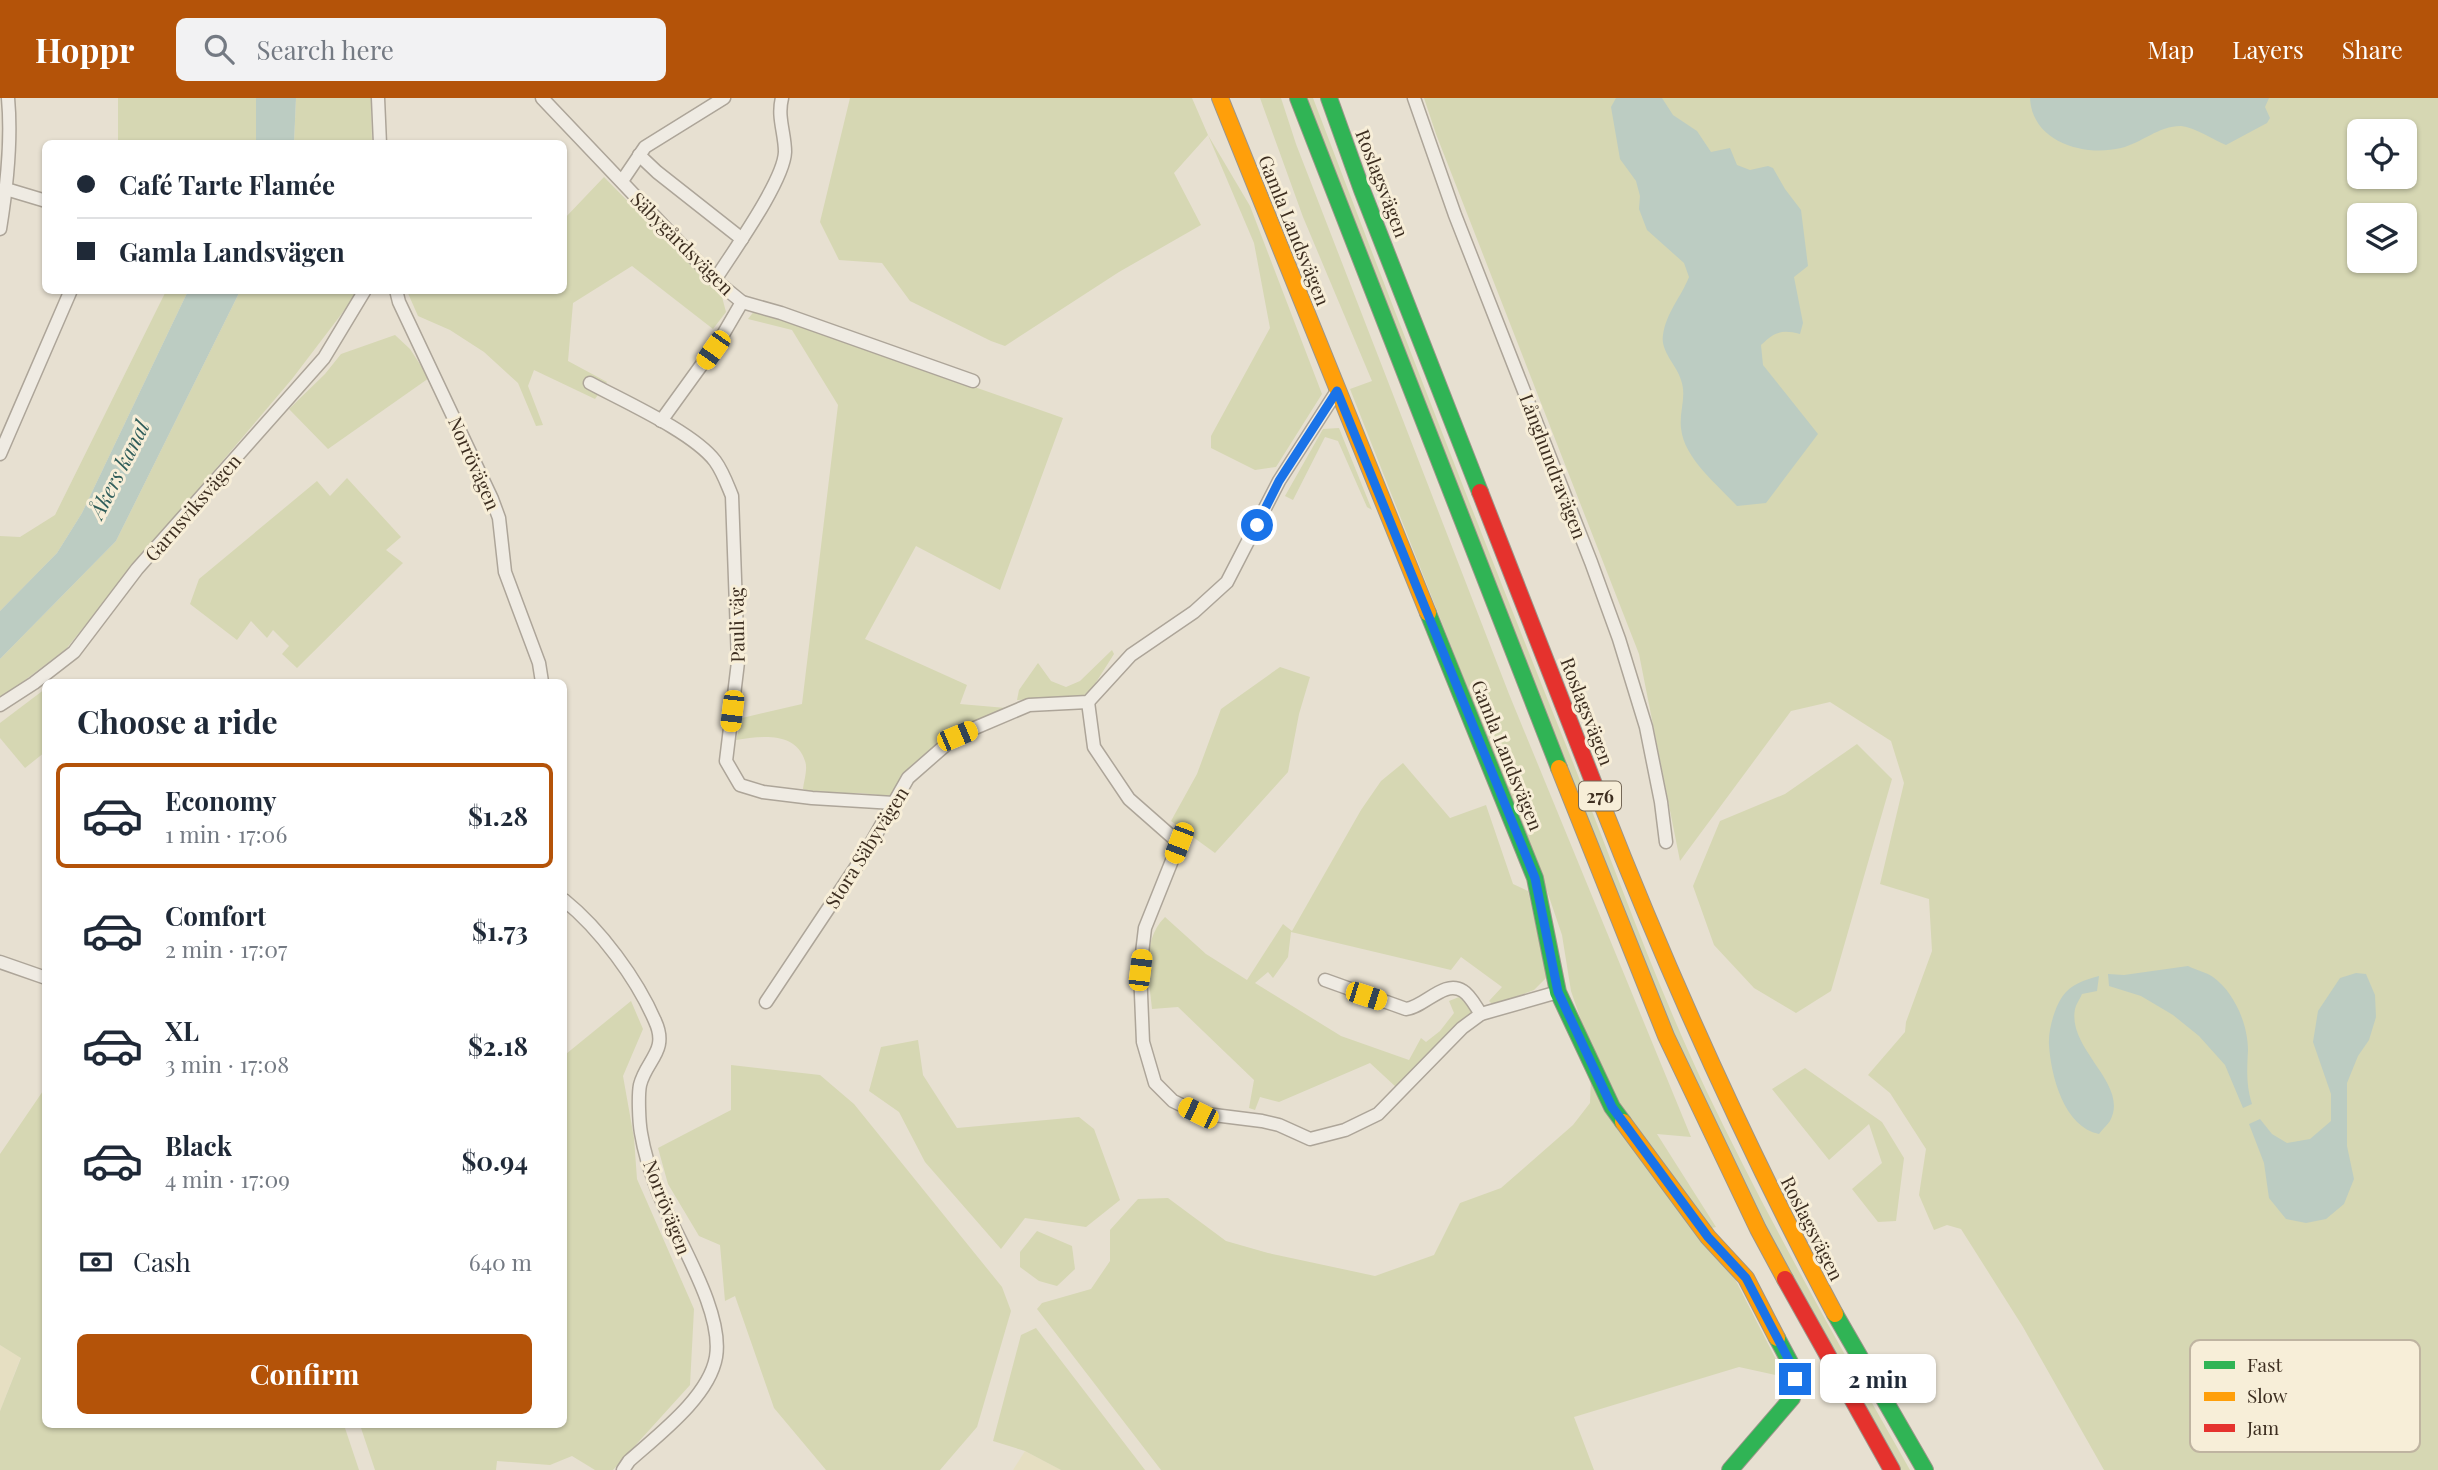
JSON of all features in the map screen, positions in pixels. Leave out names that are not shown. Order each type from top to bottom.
[{"type":"main road","name":"Gamla Landsvägen","points":[[1220,98],[1535,878],[1558,992],[1612,1107],[1708,1237],[1746,1278],[1793,1368],[1795,1379],[1792,1398],[1730,1470]]},
{"type":"main road","name":"276","points":[[1298,98],[1543,729],[1666,1036],[1758,1230],[1813,1333],[1892,1470]]},
{"type":"main road","name":"Roslagsvägen","points":[[1329,98],[1652,933],[1727,1103],[1804,1258],[1865,1371],[1925,1470]]},
{"type":"street","points":[[0,229],[6,189],[10,122],[8,98]]},
{"type":"street","points":[[378,98],[380,140]]},
{"type":"street","name":"Säbygårdsvägen","points":[[542,98],[715,280],[742,302],[781,313],[974,381]]},
{"type":"street","points":[[622,181],[645,147],[724,98]]},
{"type":"street","points":[[715,280],[771,190],[785,153],[779,118],[782,98]]},
{"type":"street","name":"Långhundravägen","points":[[1414,98],[1455,215],[1587,550],[1619,639],[1646,727],[1666,842]]},
{"type":"street","points":[[639,155],[742,239]]},
{"type":"street","points":[[6,189],[42,200]]},
{"type":"street","points":[[0,454],[69,294]]},
{"type":"street","name":"Garnsviksvägen","points":[[0,705],[74,652],[137,569],[324,358],[363,294]]},
{"type":"street","name":"Norrövägen","points":[[397,294],[398,302],[496,508],[503,540],[505,572],[539,663],[542,679]]},
{"type":"street","points":[[661,421],[721,338],[742,302]]},
{"type":"street","name":"Pauli väg","points":[[590,383],[661,421],[704,449],[723,473],[733,496],[738,662],[726,761],[734,777],[740,785],[764,792],[894,803]]},
{"type":"street","points":[[1337,391],[1279,481],[1227,582],[1194,612],[1131,655],[1088,702],[1094,747],[1179,843],[1145,928],[1140,970],[1143,1042],[1155,1083],[1173,1101],[1198,1113],[1279,1125],[1310,1139],[1323,1137],[1361,1124],[1378,1114],[1462,1028],[1480,1014],[1558,992]]},
{"type":"street","name":"Stora Säbyvägen","points":[[766,1002],[866,852],[908,778],[957,736],[1030,705],[1088,702]]},
{"type":"street","name":"Norrövägen","points":[[567,903],[597,929],[656,1022],[661,1039],[657,1054],[640,1085],[640,1131],[657,1189],[716,1328],[716,1357],[708,1379],[689,1405],[629,1461],[624,1470]]},
{"type":"street","points":[[0,962],[42,977]]},
{"type":"street","points":[[1325,980],[1406,1009],[1416,1008],[1440,991],[1456,989],[1464,991],[1480,1014]]},
{"type":"shaded area","points":[[0,1345],[21,1357],[0,1411]]},
{"type":"shaded area","points":[[1025,1451],[1061,1470],[1013,1470]]},
{"type":"green space","points":[[118,98],[256,98],[256,140],[118,140]]},
{"type":"green space","points":[[296,98],[371,98],[372,140],[294,140]]},
{"type":"green space","points":[[850,98],[1192,98],[1208,135],[1174,173],[1201,225],[1119,272],[1005,346],[991,341],[910,301],[882,263],[839,260],[820,222]]},
{"type":"green space","points":[[1260,98],[1281,98],[1296,144],[1509,694],[1691,1137],[1657,1134],[1716,1227],[1695,1232],[1735,1279],[1785,1377],[1739,1367],[1574,1417],[1594,1470],[1161,1470],[1037,1309],[1042,1303],[1091,1289],[1110,1261],[1110,1230],[1138,1199],[1168,1198],[1226,1241],[1375,1276],[1434,1255],[1460,1203],[1501,1188],[1573,1125],[1590,1103],[1592,1052],[1571,991],[1562,935],[1545,885],[1350,389],[1372,381],[1303,217]]},
{"type":"green space","points":[[1306,98],[1313,98],[1471,506],[1688,1050],[1780,1235],[1910,1470],[1901,1470],[1782,1260],[1674,1036],[1626,921]]},
{"type":"green space","points":[[1424,98],[2438,98],[2438,1470],[2104,1470],[2023,1327],[1961,1229],[1947,1225],[1934,1230],[1919,1195],[1926,1149],[1890,1093],[1868,1075],[1905,1032],[1906,1022],[1932,951],[1929,899],[1880,884],[1904,783],[1891,741],[1830,702],[1791,711],[1680,861],[1639,654]]},
{"type":"green space","points":[[1208,135],[1250,206],[1322,394],[1276,467],[1255,470],[1211,448],[1211,436],[1270,328],[1254,243]]},
{"type":"green space","points":[[604,177],[722,297],[726,312],[713,329],[632,266],[573,303],[568,361],[607,382],[595,399],[534,370],[528,386],[543,425],[536,426],[518,383],[484,352],[450,330],[418,316],[408,294],[567,294],[567,216]]},
{"type":"green space","points":[[165,294],[187,294],[82,513],[57,553],[0,611],[0,536],[20,537],[55,515]]},
{"type":"green space","points":[[239,294],[357,294],[292,379],[66,649],[0,699],[0,659],[116,541]]},
{"type":"green space","points":[[755,310],[1063,418],[1000,590],[916,546],[865,639],[967,685],[960,704],[1006,708],[954,734],[915,766],[889,796],[815,793],[803,789],[806,764],[794,744],[766,737],[736,740],[742,718],[802,704],[838,405],[792,330],[748,319]]},
{"type":"green space","points":[[395,335],[410,349],[429,378],[328,449],[289,409],[325,374],[341,354]]},
{"type":"green space","points":[[1339,428],[1372,510],[1367,507],[1338,441],[1325,437],[1293,500],[1285,496],[1323,429]]},
{"type":"green space","points":[[347,478],[401,537],[386,550],[403,563],[297,668],[282,654],[289,646],[273,630],[267,638],[251,621],[237,640],[190,604],[199,579],[317,481],[330,496]]},
{"type":"green space","points":[[1112,650],[1114,654],[1093,687],[1082,697],[1017,700],[1019,690],[1038,663],[1051,681],[1066,687],[1080,681]]},
{"type":"green space","points":[[1280,667],[1310,677],[1299,714],[1288,772],[1215,853],[1171,821],[1197,774],[1221,709]]},
{"type":"green space","points":[[42,691],[42,754],[25,768],[0,738],[0,723]]},
{"type":"green space","points":[[1857,744],[1892,779],[1831,991],[1796,1013],[1754,988],[1714,945],[1693,886],[1720,821],[1785,794]]},
{"type":"green space","points":[[1403,763],[1450,818],[1486,805],[1513,884],[1528,891],[1547,977],[1534,990],[1493,1005],[1489,1001],[1502,987],[1461,957],[1451,970],[1291,932],[1288,957],[1273,978],[1268,972],[1255,983],[1341,1036],[1409,1060],[1421,1038],[1426,1042],[1440,1031],[1454,1013],[1449,1001],[1459,997],[1475,1012],[1396,1087],[1370,1063],[1279,1102],[1260,1097],[1255,1110],[1249,1108],[1254,1080],[1178,1007],[1152,1009],[1148,960],[1152,937],[1165,917],[1206,954],[1247,980],[1283,924],[1292,931],[1361,810],[1381,781]]},
{"type":"green space","points":[[631,1001],[643,1029],[623,1076],[634,1138],[637,1179],[694,1309],[690,1385],[613,1470],[595,1470],[572,1456],[550,1465],[497,1461],[496,1470],[375,1470],[361,1428],[567,1428],[567,1053]]},
{"type":"green space","points":[[918,1040],[923,1075],[957,1128],[1079,1117],[1094,1129],[1120,1200],[1086,1227],[1025,1218],[1001,1249],[925,1162],[899,1112],[869,1091],[881,1047]]},
{"type":"green space","points":[[731,1065],[820,1075],[854,1104],[1002,1287],[1011,1311],[977,1427],[940,1470],[826,1470],[774,1408],[735,1296],[725,1301],[720,1245],[699,1236],[668,1184],[658,1148],[731,1110]]},
{"type":"green space","points":[[1805,1068],[1882,1122],[1904,1158],[1896,1221],[1878,1222],[1852,1189],[1882,1163],[1869,1124],[1829,1160],[1772,1089]]},
{"type":"green space","points":[[42,1092],[42,1428],[345,1428],[359,1470],[0,1470],[0,1411],[21,1358],[0,1345],[0,1154]]},
{"type":"green space","points":[[1037,1231],[1072,1246],[1075,1269],[1057,1286],[1039,1281],[1020,1267],[1020,1252]]},
{"type":"green space","points":[[1036,1328],[1145,1470],[1061,1470],[1025,1451],[993,1441],[1021,1335]]},
{"type":"water","points":[[256,98],[296,98],[294,140],[256,140]]},
{"type":"water","points":[[1616,98],[1662,98],[1673,115],[1697,131],[1711,152],[1730,148],[1737,165],[1750,170],[1768,166],[1773,168],[1801,210],[1808,266],[1794,277],[1803,323],[1800,334],[1779,333],[1761,345],[1763,365],[1818,434],[1766,503],[1737,506],[1703,471],[1683,439],[1683,386],[1666,353],[1663,335],[1667,319],[1689,277],[1684,263],[1647,230],[1639,209],[1640,196],[1636,181],[1620,159],[1611,107]]},
{"type":"water","points":[[2030,98],[2269,98],[2265,107],[2270,118],[2267,123],[2226,145],[2181,126],[2165,129],[2121,148],[2091,150],[2076,148],[2050,136],[2033,113]]},
{"type":"water","name":"Åkers kanal","points":[[187,294],[239,294],[116,541],[0,659],[0,611],[57,553],[82,513]]},
{"type":"water","points":[[2188,966],[2221,983],[2242,1019],[2247,1040],[2248,1084],[2252,1104],[2243,1108],[2225,1065],[2199,1036],[2173,1015],[2141,996],[2109,986],[2108,974],[2124,975]]},
{"type":"water","points":[[2356,973],[2366,974],[2375,995],[2376,1017],[2369,1040],[2358,1056],[2347,1083],[2347,1146],[2354,1179],[2344,1204],[2326,1219],[2306,1223],[2286,1219],[2269,1198],[2264,1163],[2249,1124],[2260,1119],[2272,1134],[2287,1143],[2310,1139],[2331,1121],[2331,1094],[2313,1042],[2318,1011],[2340,978]]},
{"type":"water","points":[[2099,976],[2097,991],[2082,994],[2075,1009],[2075,1024],[2080,1039],[2112,1094],[2114,1107],[2110,1121],[2099,1134],[2077,1122],[2068,1111],[2056,1085],[2049,1039],[2054,1014],[2062,997],[2074,986]]},
{"type":"traffic: fast","points":[[1298,98],[1559,768]]},
{"type":"traffic: fast","points":[[1329,98],[1362,190],[1480,492]]},
{"type":"traffic: fast","points":[[1428,613],[1535,878],[1558,992],[1612,1107],[1623,1122]]},
{"type":"traffic: fast","points":[[1835,1314],[1925,1470]]},
{"type":"traffic: fast","points":[[1730,1470],[1792,1398],[1795,1379],[1793,1368],[1777,1338]]},
{"type":"traffic: slow","points":[[1220,98],[1428,613]]},
{"type":"traffic: slow","points":[[1559,768],[1666,1036],[1758,1229],[1785,1279]]},
{"type":"traffic: slow","points":[[1601,802],[1710,1061],[1835,1314]]},
{"type":"traffic: slow","points":[[1623,1122],[1708,1237],[1746,1278],[1777,1338]]},
{"type":"traffic: jam","points":[[1480,492],[1601,802]]},
{"type":"traffic: jam","points":[[1785,1279],[1892,1470]]},
{"type":"route","points":[[1257,525],[1279,481],[1337,391],[1535,878],[1558,992],[1612,1107],[1708,1237],[1746,1278],[1793,1368],[1795,1379]]}]
